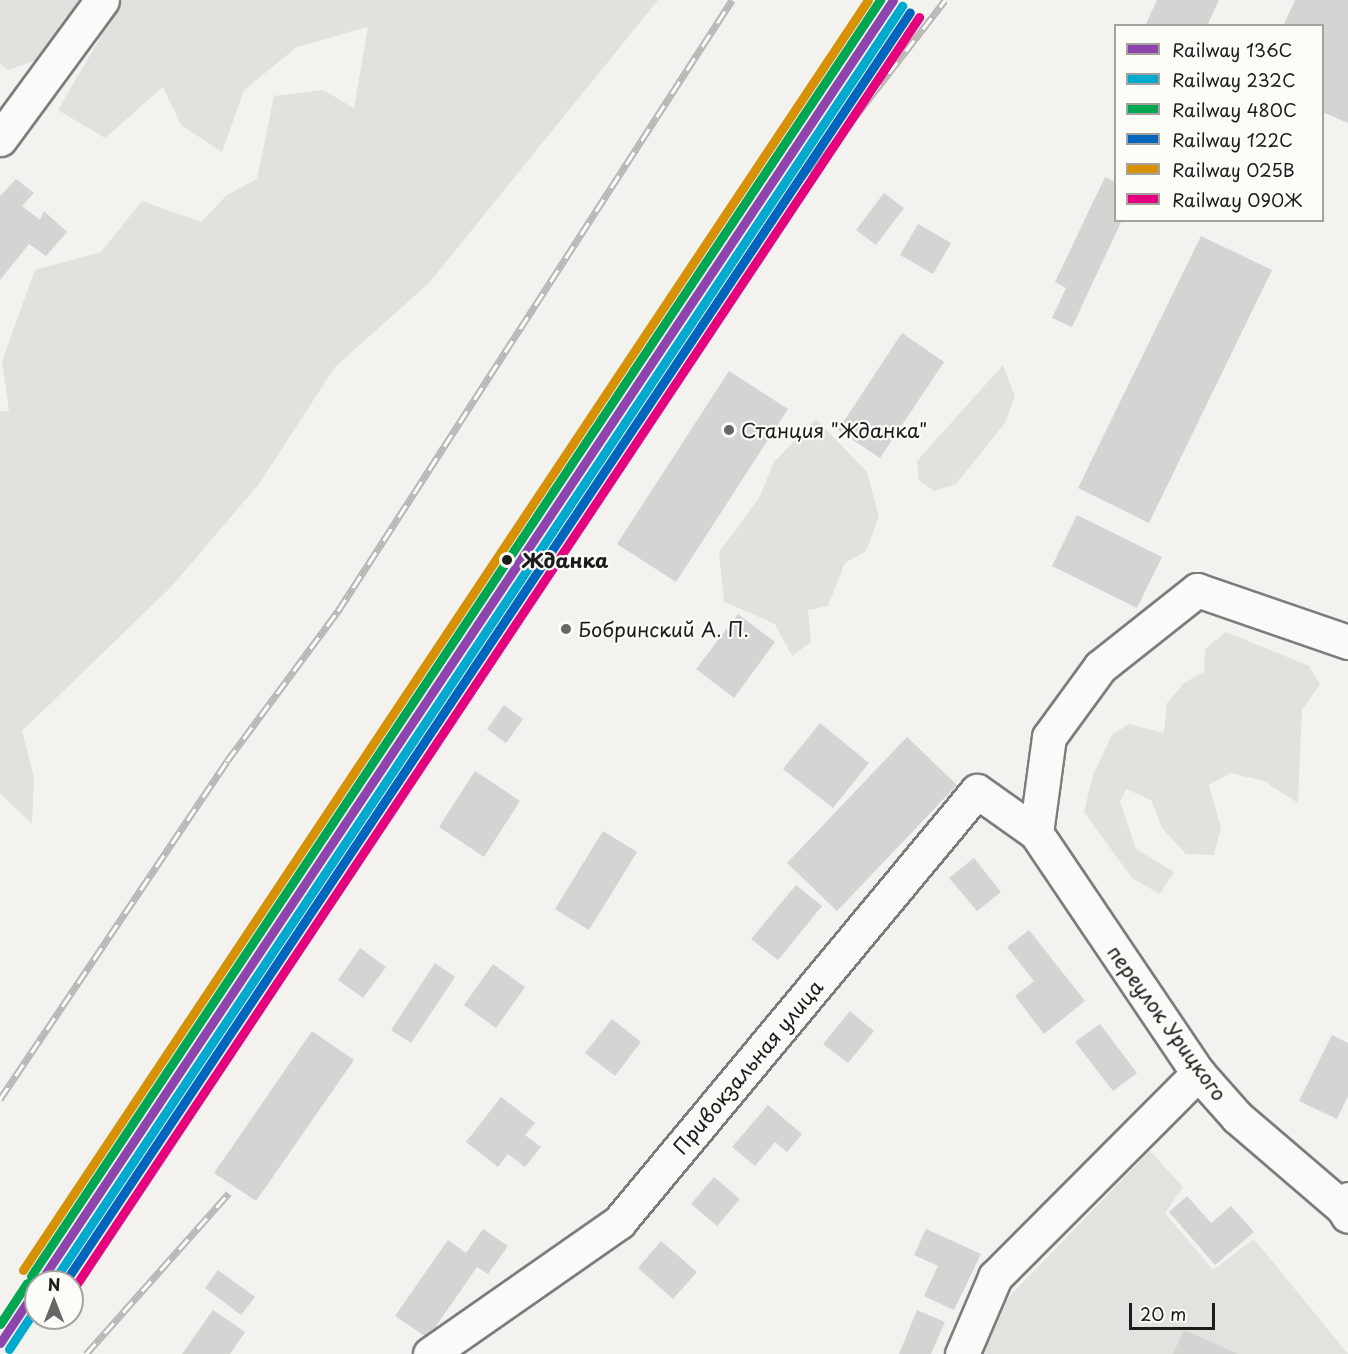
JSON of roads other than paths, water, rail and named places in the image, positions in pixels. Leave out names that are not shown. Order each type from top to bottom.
[{"type":"street","points":[[0,140],[102,0]]},
{"type":"street","points":[[1036,833],[1049,737],[1100,667],[1197,590],[1348,642]]},
{"type":"street","name":"Привокзальная улица","points":[[432,1353],[619,1222],[977,791],[1036,833]]},
{"type":"street","name":"переулок Урицкого","points":[[1036,833],[1198,1073],[1237,1117],[1346,1207]]},
{"type":"street","points":[[962,1354],[995,1278],[1198,1073]]},
{"type":"railway","points":[[0,1099],[227,761],[338,611],[732,0]]},
{"type":"railway","points":[[803,184],[945,0]]},
{"type":"railway","points":[[86,1354],[229,1193]]},
{"type":"rail line","name":"025В","points":[[23,1270],[868,0]]},
{"type":"rail line","name":"480С","points":[[35,1270],[880,0]]},
{"type":"rail line","name":"136С","points":[[48,1270],[893,0]]},
{"type":"rail line","name":"232C","points":[[61,1270],[902,6]]},
{"type":"rail line","name":"122С","points":[[73,1270],[910,12]]},
{"type":"rail line","name":"090Ж","points":[[84,1273],[919,17]]},
{"type":"rail line","name":"480С","points":[[0,1324],[24,1288]]},
{"type":"rail line","name":"136С","points":[[0,1343],[24,1307]]},
{"type":"rail line","name":"232C","points":[[9,1349],[24,1326]]},
{"type":"place","name":"Станция \"Жданка\"","points":[[729,430]]},
{"type":"place","name":"Жданка","points":[[507,560]]},
{"type":"place","name":"Бобринский А. П.","points":[[566,629]]}]
